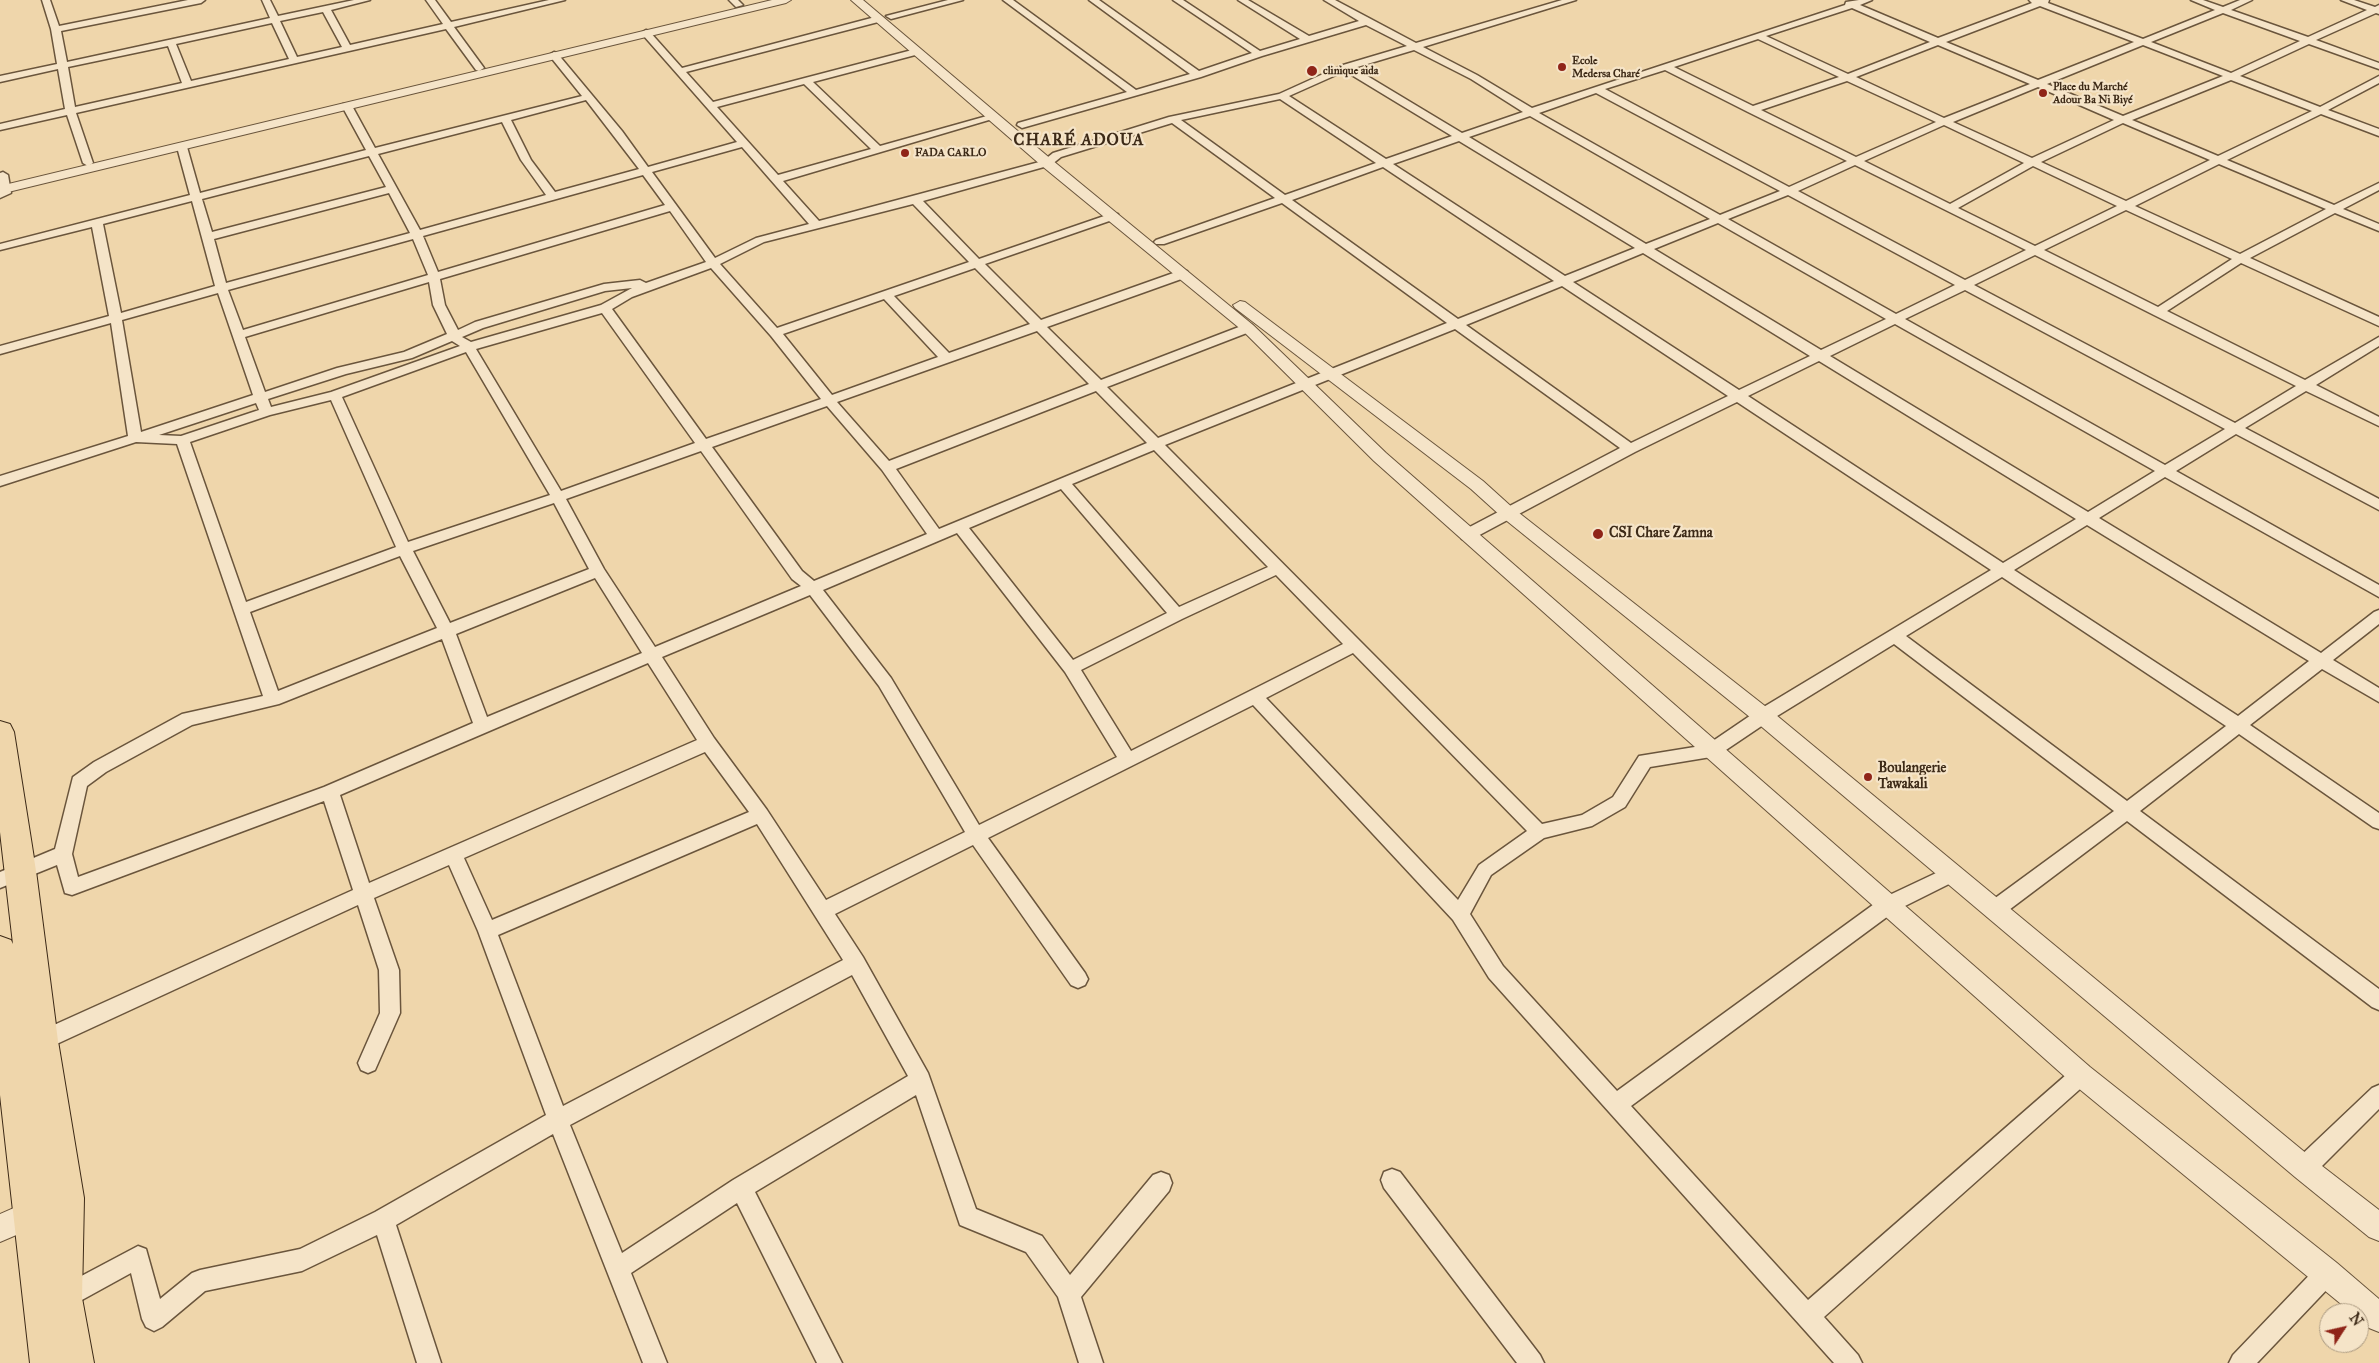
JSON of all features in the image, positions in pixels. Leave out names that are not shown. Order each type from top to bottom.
[{"type":"highway","points":[[0,732],[11,875],[42,1041],[66,1198],[63,1298],[74,1363]]},
{"type":"highway","points":[[0,950],[50,1363]]},
{"type":"street","points":[[46,0],[56,29],[71,112],[88,163]]},
{"type":"street","points":[[56,29],[201,0]]},
{"type":"street","points":[[266,0],[294,60]]},
{"type":"street","points":[[0,79],[366,0]]},
{"type":"street","points":[[430,0],[478,68]]},
{"type":"street","points":[[0,127],[447,26],[536,2],[560,0]]},
{"type":"street","points":[[1,186],[736,3],[762,0]]},
{"type":"street","points":[[1,186],[182,147],[786,0]]},
{"type":"street","points":[[856,0],[885,18],[1022,126],[1052,159],[1114,216],[1248,328],[1380,457],[1711,751],[2081,1075],[2327,1273],[2379,1318]]},
{"type":"street","points":[[871,0],[916,52],[994,117],[1052,159],[1330,375],[1477,485],[1508,513],[1763,716],[2304,1168],[2379,1227]]},
{"type":"street","points":[[680,71],[959,0]]},
{"type":"street","points":[[1007,0],[1134,93]]},
{"type":"street","points":[[1093,0],[1198,75]]},
{"type":"street","points":[[1177,0],[1259,54]]},
{"type":"street","points":[[1242,0],[1307,39]]},
{"type":"street","points":[[1328,0],[1474,77],[1532,113],[2379,592]]},
{"type":"street","points":[[0,481],[342,371],[605,308],[628,294],[713,263],[760,240],[915,200],[1052,159],[1173,119],[1282,96],[1346,67],[1572,0]]},
{"type":"street","points":[[1840,0],[2379,228]]},
{"type":"street","points":[[1160,242],[1385,165],[1596,89],[1868,0]]},
{"type":"street","points":[[2195,0],[2379,66]]},
{"type":"street","points":[[598,571],[273,700],[188,719],[100,767],[79,782],[63,854],[72,887],[330,792],[482,726],[1156,444],[1304,383],[1330,375],[1458,325],[1718,218],[1789,191],[1944,122],[2248,0]]},
{"type":"street","points":[[2345,0],[2378,10]]},
{"type":"street","points":[[1752,110],[1849,77],[2040,1],[2379,133]]},
{"type":"street","points":[[326,9],[347,48]]},
{"type":"street","points":[[1950,208],[2031,163],[2122,120],[2232,76],[2307,40],[2378,10]]},
{"type":"street","points":[[1022,126],[1198,75],[1259,54],[1367,22]]},
{"type":"street","points":[[646,33],[742,144],[816,225]]},
{"type":"street","points":[[1758,36],[2031,163],[2127,204],[2239,259],[2379,322]]},
{"type":"street","points":[[171,42],[188,85]]},
{"type":"street","points":[[711,106],[916,52]]},
{"type":"street","points":[[554,55],[618,133],[713,263],[775,333],[829,401],[887,467],[936,535]]},
{"type":"street","points":[[1346,67],[1645,248],[1819,357],[2088,518],[2379,696]]},
{"type":"street","points":[[1667,67],[2379,422]]},
{"type":"street","points":[[1467,535],[1630,449],[2321,110],[2379,78]]},
{"type":"street","points":[[805,80],[877,149]]},
{"type":"street","points":[[1596,89],[2379,505]]},
{"type":"street","points":[[1282,96],[2238,725],[2379,822]]},
{"type":"street","points":[[0,247],[588,98]]},
{"type":"street","points":[[347,106],[370,152],[417,235],[434,276],[440,305],[558,497],[598,571],[708,744],[761,816],[824,910],[856,963],[921,1080],[968,1217],[1034,1244],[1069,1294],[1090,1363]]},
{"type":"street","points":[[776,179],[994,117]]},
{"type":"street","points":[[506,119],[526,160],[553,197]]},
{"type":"street","points":[[1173,119],[1630,449]]},
{"type":"street","points":[[0,350],[742,144]]},
{"type":"street","points":[[182,147],[198,197],[207,238],[222,289],[266,412]]},
{"type":"street","points":[[2158,312],[2239,259],[2379,186]]},
{"type":"street","points":[[207,238],[391,189]]},
{"type":"street","points":[[915,200],[1539,832]]},
{"type":"street","points":[[238,334],[672,207]]},
{"type":"street","points":[[775,333],[1114,216]]},
{"type":"street","points":[[97,222],[116,318],[136,438]]},
{"type":"street","points":[[243,609],[404,549],[558,497],[829,401],[945,357],[1183,274]]},
{"type":"street","points":[[136,438],[182,440],[266,412],[335,395],[462,342],[479,325],[604,288],[655,283]]},
{"type":"street","points":[[886,294],[945,357]]},
{"type":"street","points":[[605,308],[702,446],[797,575],[813,588],[885,682],[975,834],[1078,979]]},
{"type":"street","points":[[887,467],[1248,328]]},
{"type":"street","points":[[1460,914],[1485,870],[1539,832],[1586,821],[1618,802],[1645,761],[1711,751],[1763,716],[2379,341]]},
{"type":"street","points":[[335,395],[404,549],[447,632],[482,726]]},
{"type":"street","points":[[182,440],[243,609],[273,700]]},
{"type":"street","points":[[1063,483],[1177,615]]},
{"type":"street","points":[[960,526],[1071,668],[1128,761]]},
{"type":"street","points":[[1071,668],[1177,615],[1279,568]]},
{"type":"street","points":[[1994,910],[2129,810],[2379,616]]},
{"type":"street","points":[[1895,636],[2129,810],[2379,1001]]},
{"type":"street","points":[[824,910],[975,834],[1128,761],[1355,645]]},
{"type":"street","points":[[1255,697],[1460,914],[1496,972],[1850,1363]]},
{"type":"street","points":[[42,1041],[363,894],[708,744]]},
{"type":"street","points":[[330,792],[388,970],[390,1013],[368,1063]]},
{"type":"street","points":[[487,931],[761,816]]},
{"type":"street","points":[[11,875],[63,854]]},
{"type":"street","points":[[454,856],[487,931],[558,1120],[655,1363]]},
{"type":"street","points":[[1616,1104],[1888,905],[1951,874]]},
{"type":"street","points":[[63,1298],[138,1257],[154,1318],[200,1281],[302,1260],[383,1220],[558,1120],[856,963]]},
{"type":"street","points":[[1807,1316],[2081,1075]]},
{"type":"street","points":[[617,1268],[741,1188],[921,1080]]},
{"type":"street","points":[[2304,1168],[2379,1095]]},
{"type":"street","points":[[1392,1180],[1532,1363]]},
{"type":"street","points":[[1069,1294],[1161,1183]]},
{"type":"street","points":[[741,1188],[830,1363]]},
{"type":"street","points":[[0,1228],[66,1198]]},
{"type":"street","points":[[383,1220],[429,1363]]},
{"type":"street","points":[[2241,1363],[2327,1273]]},
{"type":"place","name":"Ecole Medersa Charé","points":[[1562,67]]},
{"type":"place","name":"clinique aida","points":[[1312,71]]},
{"type":"place","name":"Place du Marché Adour Ba Ni Biyé","points":[[2043,93]]},
{"type":"place","name":"FADA CARLO","points":[[905,153]]},
{"type":"place","name":"CSI Chare Zamna","points":[[1598,534]]},
{"type":"place","name":"Boulangerie Tawakali","points":[[1868,777]]},
{"type":"district","name":"CHARÉ ADOUA","points":[[1079,141]]}]
